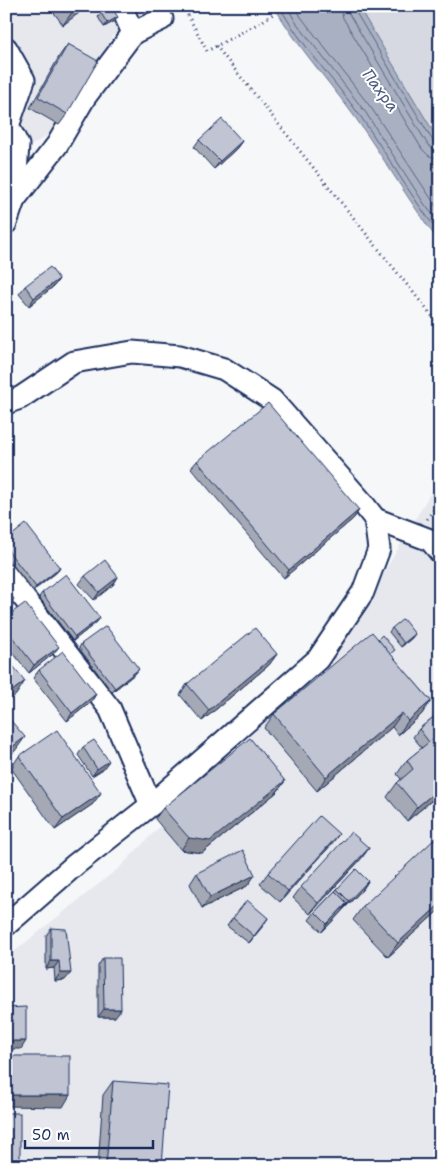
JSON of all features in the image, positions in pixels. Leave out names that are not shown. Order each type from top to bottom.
[{"type":"street","points":[[121,6],[133,33]]},
{"type":"street","points":[[14,200],[57,145],[85,97],[133,33],[162,19]]},
{"type":"street","points":[[6,48],[24,80],[7,124],[18,145],[14,200],[6,222]]},
{"type":"street","points":[[6,403],[20,398],[74,362],[132,352],[180,356],[224,369],[272,400],[361,501],[375,519],[380,550],[363,592],[318,659],[151,804],[76,864],[6,926]]},
{"type":"street","points":[[375,519],[430,540],[440,552]]},
{"type":"street","points":[[6,575],[110,709],[151,804]]},
{"type":"path","points":[[183,6],[207,51],[261,22],[285,6]]},
{"type":"path","points":[[216,46],[440,326]]},
{"type":"shaded area","points":[[6,6],[164,6],[113,36],[58,129],[6,161]]},
{"type":"shaded area","points":[[358,6],[440,6],[440,143]]},
{"type":"shaded area","points":[[440,477],[440,1166],[6,1166],[6,958],[120,867],[346,637]]},
{"type":"water","name":"Пахра","points":[[274,6],[358,6],[440,143],[440,243],[357,120],[303,50]]},
{"type":"building","points":[[70,6],[79,6],[73,11]]},
{"type":"building","points":[[111,7],[118,17],[107,23],[101,13]]},
{"type":"building","points":[[68,44],[98,61],[67,114],[38,97]]},
{"type":"building","points":[[222,119],[242,141],[220,161],[199,140]]},
{"type":"building","points":[[50,267],[59,279],[34,298],[25,286]]},
{"type":"building","points":[[268,403],[359,510],[289,570],[197,461]]},
{"type":"building","points":[[26,524],[60,568],[36,587],[6,548],[6,540]]},
{"type":"building","points":[[105,560],[118,577],[99,592],[85,576]]},
{"type":"building","points":[[66,574],[100,618],[75,637],[42,593]]},
{"type":"building","points":[[6,589],[14,599],[6,605]]},
{"type":"building","points":[[25,603],[59,647],[34,665],[6,629],[6,617]]},
{"type":"building","points":[[403,619],[415,634],[404,643],[392,628]]},
{"type":"building","points":[[106,626],[139,669],[115,688],[81,644]]},
{"type":"building","points":[[255,628],[277,654],[209,710],[187,684]]},
{"type":"building","points":[[372,632],[431,701],[408,721],[402,713],[326,777],[274,714]]},
{"type":"building","points":[[382,635],[395,650],[390,654],[378,639]]},
{"type":"building","points":[[63,651],[96,694],[72,713],[39,670]]},
{"type":"building","points":[[6,657],[25,681],[6,696]]},
{"type":"building","points":[[437,714],[440,718],[440,743],[435,737],[429,742],[419,729]]},
{"type":"building","points":[[6,715],[25,737],[6,752]]},
{"type":"building","points":[[57,730],[101,793],[63,819],[19,756]]},
{"type":"building","points":[[435,737],[440,743],[440,788],[417,807],[397,783],[413,769],[407,760]]},
{"type":"building","points":[[250,738],[285,781],[210,841],[189,838],[163,808]]},
{"type":"building","points":[[94,740],[109,761],[97,769],[83,747]]},
{"type":"building","points":[[319,816],[339,834],[288,891],[268,873]]},
{"type":"building","points":[[351,832],[369,848],[318,903],[301,887]]},
{"type":"building","points":[[440,834],[440,904],[398,943],[363,906]]},
{"type":"building","points":[[243,850],[255,875],[210,897],[197,873]]},
{"type":"building","points":[[356,869],[368,881],[349,901],[337,889]]},
{"type":"building","points":[[335,891],[347,903],[327,924],[315,912]]},
{"type":"building","points":[[247,900],[268,918],[254,936],[233,918]]},
{"type":"building","points":[[51,928],[66,929],[71,973],[60,973],[59,961],[51,961]]},
{"type":"building","points":[[103,958],[120,958],[121,1009],[104,1009]]},
{"type":"building","points":[[26,1007],[26,1041],[6,1041],[6,1008]]},
{"type":"building","points":[[6,1056],[70,1056],[70,1095],[6,1095]]},
{"type":"building","points":[[113,1081],[168,1085],[162,1166],[106,1166]]},
{"type":"building","points":[[6,1113],[20,1113],[20,1166],[6,1166]]}]
